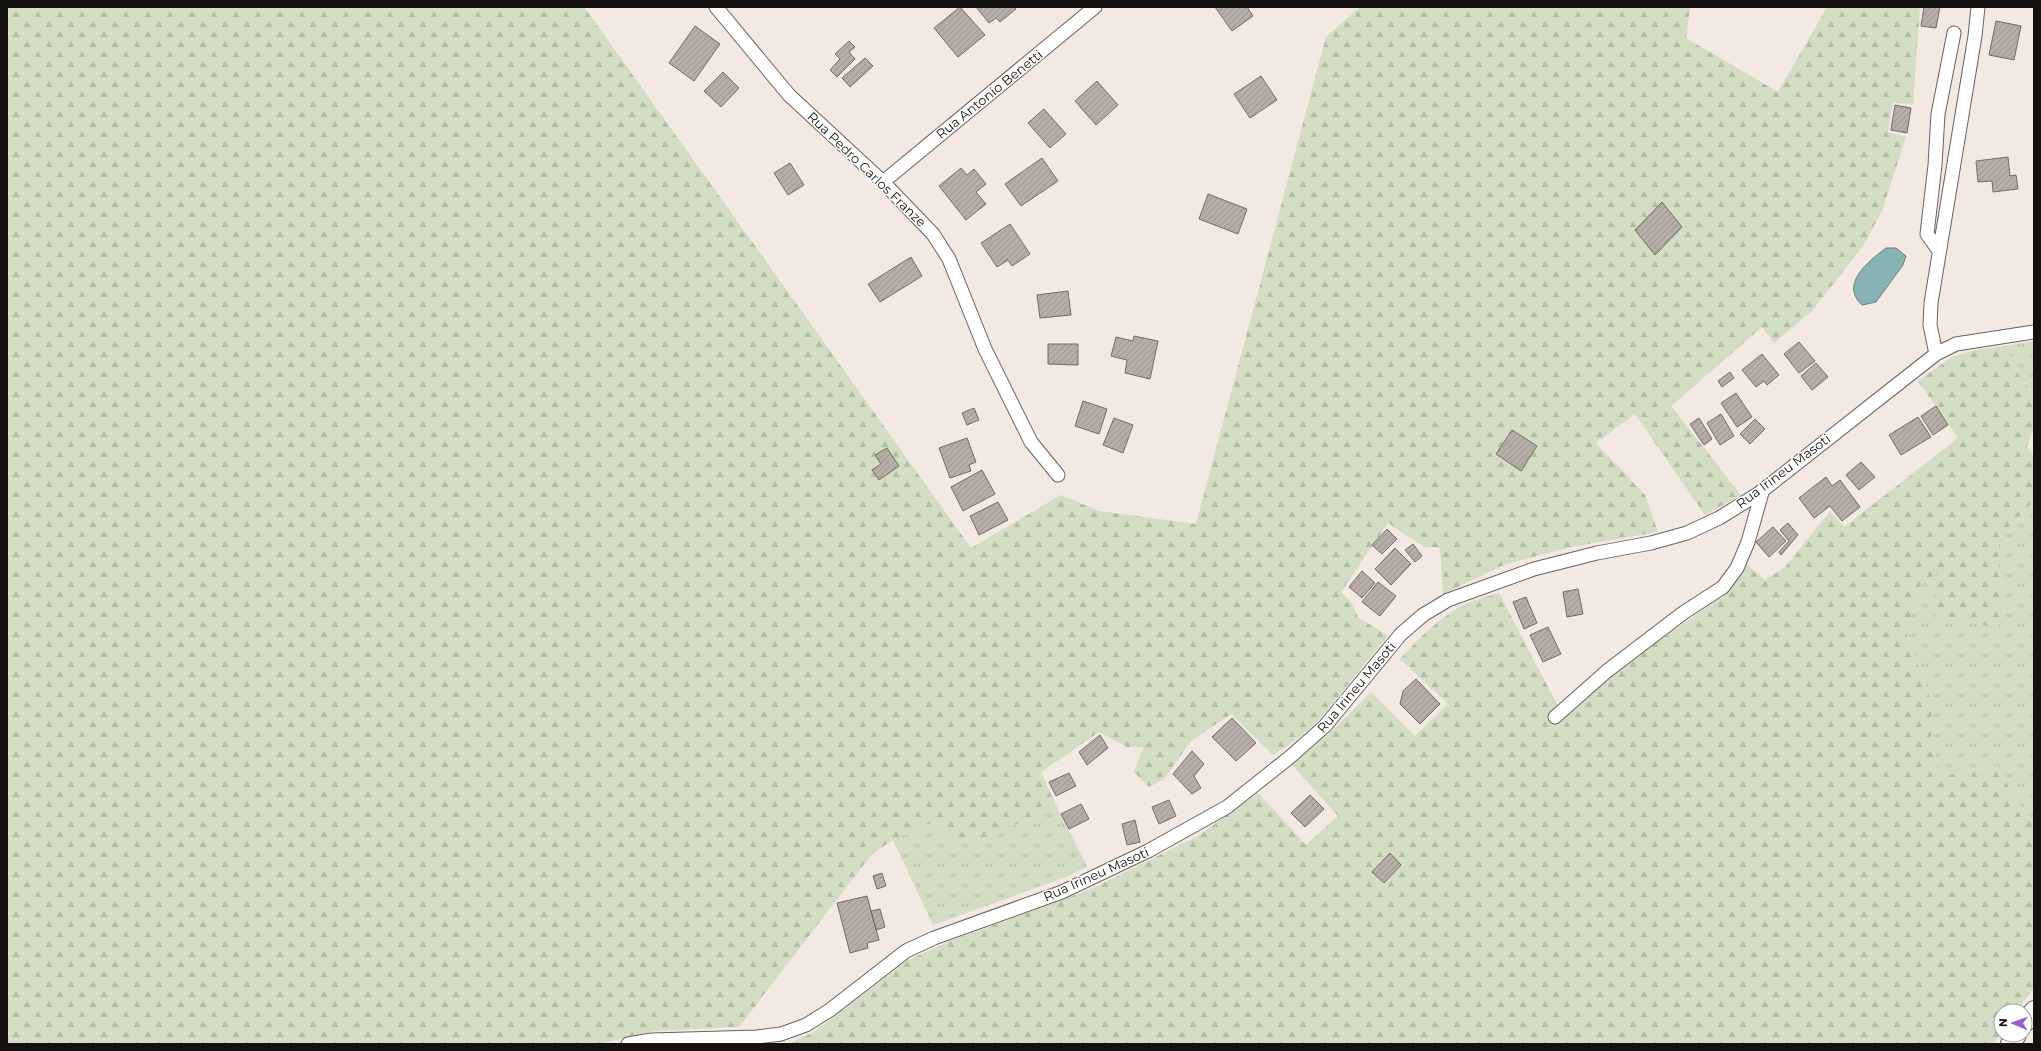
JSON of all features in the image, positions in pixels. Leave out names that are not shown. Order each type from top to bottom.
[{"type":"street","name":"Rua Pedro Carlos Franze","points":[[716,7],[789,95],[883,182],[932,234],[949,259],[986,350],[1031,442],[1058,475]]},
{"type":"street","name":"Rua Antonio Benetti","points":[[883,182],[1095,7]]},
{"type":"street","points":[[1936,354],[1930,325],[1930,303],[1975,36],[1978,7]]},
{"type":"street","points":[[1939,250],[1927,234],[1935,165],[1938,114],[1954,33]]},
{"type":"street","name":"Rua Irineu Masoti","points":[[628,1044],[652,1040],[757,1037],[781,1034],[806,1025],[830,1010],[906,951],[934,938],[1062,892],[1148,851],[1227,807],[1290,757],[1325,726],[1401,634],[1423,616],[1448,600],[1534,569],[1596,553],[1651,543],[1687,532],[1719,518],[1763,489],[1936,354],[1956,344],[2034,332]]},
{"type":"street","points":[[1555,717],[1607,671],[1683,614],[1723,587],[1738,568],[1763,489]]},
{"type":"green space","points":[[7,7],[584,7],[971,548],[1061,495],[1099,511],[1196,524],[1326,37],[1360,7],[1690,7],[1686,38],[1778,92],[1827,7],[1920,7],[1913,105],[1893,102],[1888,132],[1906,137],[1882,211],[1863,246],[1812,311],[1774,343],[1762,327],[1671,406],[1741,495],[1705,515],[1635,414],[1596,443],[1645,495],[1658,532],[1576,546],[1506,564],[1443,594],[1440,548],[1424,547],[1388,523],[1341,592],[1351,602],[1358,617],[1388,636],[1318,721],[1296,740],[1273,755],[1231,714],[1191,741],[1164,779],[1149,787],[1134,772],[1144,747],[1127,747],[1099,732],[1041,772],[1056,805],[989,837],[946,837],[935,821],[893,840],[872,854],[739,1027],[655,1031],[598,1044],[7,1044]]},
{"type":"green space","points":[[2034,341],[2034,395],[2013,367],[2006,346]]},
{"type":"green space","points":[[2006,346],[2013,367],[2034,395],[2034,426],[2027,447],[2034,456],[2034,501],[1999,538],[1998,563],[2005,616],[1996,629],[1956,617],[1936,623],[1937,572],[1919,587],[1911,608],[1907,637],[1931,700],[1931,744],[1943,776],[1998,766],[2017,802],[2034,823],[2034,988],[2022,1003],[1993,1003],[1994,1044],[788,1044],[814,1032],[908,960],[950,941],[1091,889],[1198,836],[1258,793],[1306,845],[1338,816],[1292,765],[1332,731],[1371,692],[1415,736],[1448,704],[1400,659],[1437,623],[1454,610],[1467,603],[1499,593],[1558,706],[1548,714],[1558,724],[1624,665],[1723,596],[1746,564],[1765,580],[1785,567],[1830,511],[1844,527],[1958,438],[1918,381],[1952,357],[1975,350]]},
{"type":"green space","points":[[2034,501],[2034,823],[2017,802],[1998,766],[1943,776],[1931,744],[1931,700],[1907,637],[1909,611],[1919,587],[1937,571],[1956,617],[2005,616],[1998,563],[1999,538]]},
{"type":"green space","points":[[1056,805],[1087,867],[1061,879],[933,925],[893,840],[935,820],[989,837]]},
{"type":"water","points":[[1886,248],[1896,248],[1906,256],[1903,265],[1876,302],[1862,305],[1856,297],[1854,289],[1855,281],[1865,266]]},
{"type":"building","points":[[960,7],[985,35],[958,57],[934,28]]},
{"type":"building","points":[[976,7],[1014,7],[1016,9],[1000,22],[996,18],[989,23]]},
{"type":"building","points":[[1215,7],[1247,7],[1253,16],[1232,31]]},
{"type":"building","points":[[1924,7],[1940,7],[1936,28],[1921,26]]},
{"type":"building","points":[[1996,21],[2021,26],[2014,60],[1989,55]]},
{"type":"building","points":[[695,26],[720,44],[694,81],[669,63]]},
{"type":"building","points":[[849,41],[855,47],[849,52],[855,59],[837,77],[830,70],[840,59],[835,54]]},
{"type":"building","points":[[865,58],[873,66],[850,87],[842,78]]},
{"type":"building","points":[[723,72],[739,88],[721,107],[704,91]]},
{"type":"building","points":[[1261,76],[1277,100],[1250,118],[1234,94]]},
{"type":"building","points":[[1097,81],[1118,105],[1096,125],[1075,101]]},
{"type":"building","points":[[1895,105],[1911,108],[1907,133],[1891,130]]},
{"type":"building","points":[[1044,109],[1066,134],[1050,148],[1028,123]]},
{"type":"building","points":[[2008,157],[2010,176],[2016,175],[2018,189],[1993,192],[1992,181],[1978,182],[1976,161]]},
{"type":"building","points":[[1042,158],[1058,181],[1021,206],[1005,184]]},
{"type":"building","points":[[790,163],[804,185],[788,195],[774,173]]},
{"type":"building","points":[[961,168],[967,175],[974,169],[986,184],[976,192],[986,204],[966,220],[939,186]]},
{"type":"building","points":[[1208,194],[1247,209],[1238,234],[1199,219]]},
{"type":"building","points":[[1662,202],[1682,227],[1655,255],[1635,230]]},
{"type":"building","points":[[1010,224],[1030,254],[1012,266],[1008,260],[997,267],[981,243]]},
{"type":"building","points":[[911,257],[922,276],[880,302],[868,284]]},
{"type":"building","points":[[1068,291],[1071,315],[1040,318],[1037,295]]},
{"type":"building","points":[[1134,336],[1158,341],[1150,379],[1125,373],[1127,360],[1111,356],[1116,337],[1133,341]]},
{"type":"building","points":[[1799,342],[1815,361],[1799,373],[1784,354]]},
{"type":"building","points":[[1048,344],[1078,344],[1078,365],[1048,364]]},
{"type":"building","points":[[1762,354],[1779,375],[1767,385],[1764,381],[1756,387],[1742,370]]},
{"type":"building","points":[[1816,363],[1828,377],[1812,390],[1801,376]]},
{"type":"building","points":[[1730,372],[1734,378],[1722,387],[1718,381]]},
{"type":"building","points":[[1736,393],[1752,417],[1737,427],[1721,403]]},
{"type":"building","points":[[1083,401],[1107,409],[1099,434],[1075,426]]},
{"type":"building","points":[[1936,406],[1948,425],[1933,435],[1921,416]]},
{"type":"building","points":[[974,408],[979,420],[967,425],[962,413]]},
{"type":"building","points":[[1721,414],[1734,436],[1720,445],[1707,423]]},
{"type":"building","points":[[1918,417],[1931,437],[1901,455],[1889,435]]},
{"type":"building","points":[[1114,418],[1133,425],[1123,453],[1103,445]]},
{"type":"building","points":[[1699,418],[1712,439],[1704,445],[1690,424]]},
{"type":"building","points":[[1755,419],[1765,429],[1750,444],[1740,434]]},
{"type":"building","points":[[1512,430],[1537,446],[1521,471],[1496,454]]},
{"type":"building","points":[[967,438],[976,462],[969,465],[971,471],[950,478],[939,448]]},
{"type":"building","points":[[887,448],[899,466],[879,480],[872,470],[881,464],[875,455]]},
{"type":"building","points":[[1861,462],[1875,477],[1859,490],[1846,475]]},
{"type":"building","points":[[982,470],[995,494],[963,511],[951,487]]},
{"type":"building","points":[[1826,477],[1832,486],[1840,480],[1860,507],[1842,521],[1830,506],[1814,518],[1799,498]]},
{"type":"building","points":[[998,502],[1008,520],[979,535],[970,516]]},
{"type":"building","points":[[1788,523],[1798,535],[1781,555],[1779,552],[1789,541],[1780,530]]},
{"type":"building","points":[[1773,527],[1786,541],[1769,557],[1756,542]]},
{"type":"building","points":[[1387,529],[1397,539],[1382,554],[1372,545]]},
{"type":"building","points":[[1413,544],[1422,556],[1415,562],[1405,550]]},
{"type":"building","points":[[1395,548],[1411,564],[1391,585],[1375,569]]},
{"type":"building","points":[[1362,571],[1375,583],[1362,598],[1349,587]]},
{"type":"building","points":[[1378,582],[1396,596],[1380,616],[1362,602]]},
{"type":"building","points":[[1578,589],[1583,614],[1567,617],[1563,592]]},
{"type":"building","points":[[1526,597],[1537,623],[1524,629],[1513,602]]},
{"type":"building","points":[[1548,627],[1561,654],[1543,662],[1530,635]]},
{"type":"building","points":[[1416,679],[1440,704],[1420,724],[1400,704],[1403,691]]},
{"type":"building","points":[[1232,718],[1256,743],[1236,761],[1212,737]]},
{"type":"building","points":[[1100,735],[1108,748],[1087,765],[1079,752]]},
{"type":"building","points":[[1192,751],[1204,764],[1194,776],[1201,788],[1192,794],[1173,774]]},
{"type":"building","points":[[1069,773],[1076,786],[1056,796],[1049,782]]},
{"type":"building","points":[[1310,795],[1324,809],[1305,827],[1291,813]]},
{"type":"building","points":[[1169,800],[1176,816],[1159,824],[1152,807]]},
{"type":"building","points":[[1081,804],[1089,819],[1069,829],[1061,814]]},
{"type":"building","points":[[1135,820],[1140,842],[1127,845],[1122,824]]},
{"type":"building","points":[[1390,853],[1401,865],[1384,883],[1372,872]]},
{"type":"building","points":[[882,873],[886,886],[877,889],[873,876]]},
{"type":"building","points":[[867,896],[879,940],[867,943],[868,948],[850,953],[837,903]]},
{"type":"building","points":[[880,909],[885,927],[876,930],[871,911]]}]
